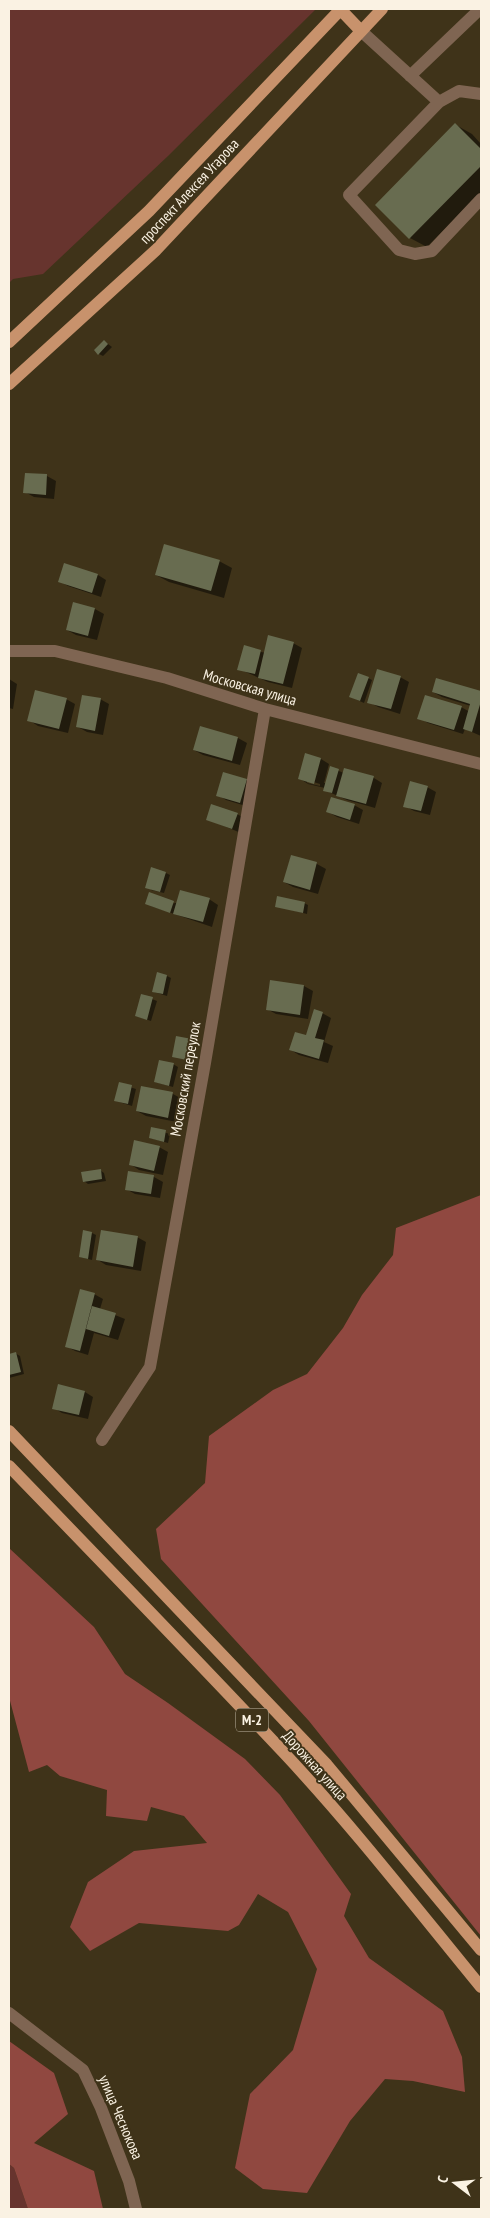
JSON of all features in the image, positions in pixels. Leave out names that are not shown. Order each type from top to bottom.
[{"type":"main road","name":"проспект Алексея Угарова","points":[[9,342],[148,211],[341,9]]},
{"type":"main road","points":[[341,9],[360,30]]},
{"type":"main road","name":"проспект Алексея Угарова","points":[[9,384],[156,250],[360,30],[382,9]]},
{"type":"main road","name":"Дорожная улица","points":[[9,1431],[326,1765],[481,1950]]},
{"type":"main road","name":"Дорожная улица","points":[[9,1466],[174,1636],[286,1756],[359,1839],[481,1987]]},
{"type":"street","points":[[410,76],[480,9]]},
{"type":"street","points":[[360,30],[439,102]]},
{"type":"street","points":[[481,94],[459,91],[439,102],[350,195],[398,250],[415,254],[432,252],[481,199]]},
{"type":"street","name":"Московская улица","points":[[9,651],[55,650],[167,678],[265,709],[481,764]]},
{"type":"street","name":"Московский переулок","points":[[102,1440],[150,1367],[205,1063],[265,709]]},
{"type":"street","name":"улица Чеснокова","points":[[9,2013],[83,2070],[101,2108],[129,2181],[136,2209]]},
{"type":"shaded area","points":[[9,9],[316,9],[168,156],[43,274],[13,279],[9,283]]},
{"type":"shaded area","points":[[481,1195],[481,1936],[309,1721],[161,1559],[156,1529],[205,1483],[209,1436],[273,1390],[307,1374],[343,1328],[362,1295],[393,1255],[396,1228]]},
{"type":"shaded area","points":[[9,1548],[94,1627],[125,1674],[245,1759],[280,1795],[351,1894],[344,1916],[369,1958],[443,2011],[462,2057],[465,2092],[413,2081],[385,2079],[350,2121],[307,2193],[263,2189],[235,2168],[250,2094],[293,2050],[317,1969],[288,1912],[258,1894],[239,1925],[228,1931],[139,1923],[90,1951],[70,1927],[88,1882],[134,1851],[207,1843],[184,1816],[151,1807],[147,1821],[106,1816],[107,1790],[60,1776],[47,1765],[29,1772],[9,1697]]},
{"type":"shaded area","points":[[9,2041],[54,2073],[68,2114],[34,2143],[94,2171],[103,2209],[28,2209],[14,2168],[9,2164]]},
{"type":"shaded area","points":[[9,2164],[14,2168],[28,2209],[9,2209]]},
{"type":"building","points":[[455,123],[481,149],[481,166],[409,239],[375,205]]},
{"type":"building","points":[[104,340],[108,344],[98,355],[94,350]]},
{"type":"building","points":[[25,473],[47,474],[46,495],[23,493]]},
{"type":"building","points":[[164,544],[220,560],[211,591],[155,575]]},
{"type":"building","points":[[64,563],[98,574],[92,593],[58,582]]},
{"type":"building","points":[[73,602],[95,608],[88,636],[66,630]]},
{"type":"building","points":[[268,635],[294,642],[283,684],[258,678]]},
{"type":"building","points":[[244,645],[261,650],[255,674],[237,670]]},
{"type":"building","points":[[377,669],[401,676],[391,709],[367,703]]},
{"type":"building","points":[[358,673],[369,677],[360,701],[349,697]]},
{"type":"building","points":[[436,678],[481,691],[481,701],[472,732],[463,729],[470,704],[432,692]]},
{"type":"building","points":[[35,690],[67,698],[59,729],[27,721]]},
{"type":"building","points":[[82,695],[101,698],[95,731],[76,727]]},
{"type":"building","points":[[425,695],[462,706],[454,730],[417,719]]},
{"type":"building","points":[[200,726],[238,737],[232,761],[193,750]]},
{"type":"building","points":[[305,753],[321,758],[314,784],[298,779]]},
{"type":"building","points":[[330,766],[339,769],[332,793],[323,791]]},
{"type":"building","points":[[344,768],[374,776],[366,804],[336,796]]},
{"type":"building","points":[[223,772],[247,779],[240,803],[216,796]]},
{"type":"building","points":[[410,781],[428,786],[421,811],[403,807]]},
{"type":"building","points":[[331,797],[355,804],[350,820],[326,812]]},
{"type":"building","points":[[211,804],[238,813],[232,829],[206,820]]},
{"type":"building","points":[[291,855],[317,862],[310,890],[283,882]]},
{"type":"building","points":[[151,867],[166,872],[160,892],[145,888]]},
{"type":"building","points":[[180,890],[210,898],[203,922],[173,914]]},
{"type":"building","points":[[149,892],[174,901],[170,913],[145,904]]},
{"type":"building","points":[[277,896],[305,902],[303,913],[275,907]]},
{"type":"building","points":[[157,972],[167,975],[163,994],[152,992]]},
{"type":"building","points":[[270,980],[304,985],[300,1015],[266,1010]]},
{"type":"building","points":[[141,994],[153,997],[147,1020],[135,1016]]},
{"type":"building","points":[[314,1009],[323,1012],[315,1038],[324,1040],[319,1059],[289,1050],[295,1032],[306,1035]]},
{"type":"building","points":[[176,1036],[192,1039],[187,1060],[172,1057]]},
{"type":"building","points":[[159,1060],[174,1063],[169,1086],[154,1082]]},
{"type":"building","points":[[119,1082],[132,1085],[128,1104],[114,1101]]},
{"type":"building","points":[[141,1086],[173,1092],[168,1118],[136,1111]]},
{"type":"building","points":[[151,1127],[166,1130],[164,1142],[149,1138]]},
{"type":"building","points":[[134,1140],[160,1146],[154,1171],[129,1165]]},
{"type":"building","points":[[101,1169],[102,1179],[83,1182],[81,1172]]},
{"type":"building","points":[[128,1171],[154,1175],[151,1194],[125,1190]]},
{"type":"building","points":[[83,1230],[92,1232],[88,1259],[79,1257]]},
{"type":"building","points":[[101,1230],[138,1236],[133,1267],[96,1260]]},
{"type":"building","points":[[80,1289],[95,1293],[80,1351],[65,1347]]},
{"type":"building","points":[[92,1306],[116,1313],[109,1336],[86,1329]]},
{"type":"building","points":[[16,1352],[21,1372],[9,1375],[9,1354]]},
{"type":"building","points":[[58,1384],[85,1391],[79,1415],[52,1409]]}]
